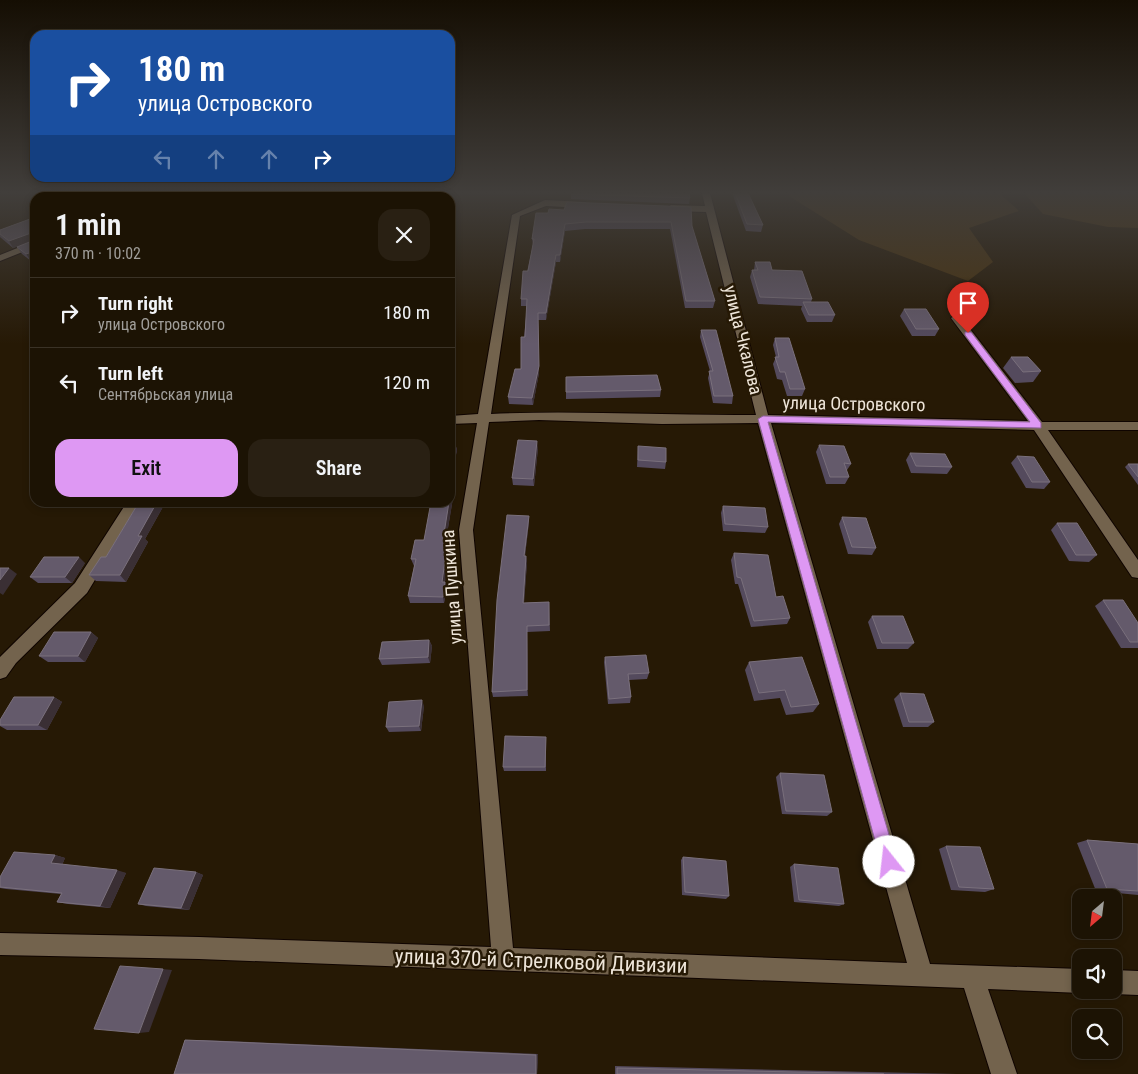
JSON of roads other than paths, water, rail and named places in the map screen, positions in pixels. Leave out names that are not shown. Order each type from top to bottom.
[{"type":"street","name":"улица Пушкина","points":[[503,960],[466,530],[512,243]]},
{"type":"street","name":"улица Чкалова","points":[[719,243],[763,419],[922,976]]},
{"type":"street","points":[[0,258],[30,246]]},
{"type":"street","points":[[956,318],[1038,426],[1138,572]]},
{"type":"street","name":"улица Островского","points":[[455,420],[539,416],[662,420],[763,419],[1038,426],[1138,426]]},
{"type":"street","points":[[0,671],[10,657],[82,588],[132,507]]},
{"type":"street","name":"улица 370-й Стрелковой Дивизии","points":[[0,944],[1072,981]]},
{"type":"street","points":[[972,977],[1004,1074]]},
{"type":"street","points":[[1122,982],[1138,982]]}]
